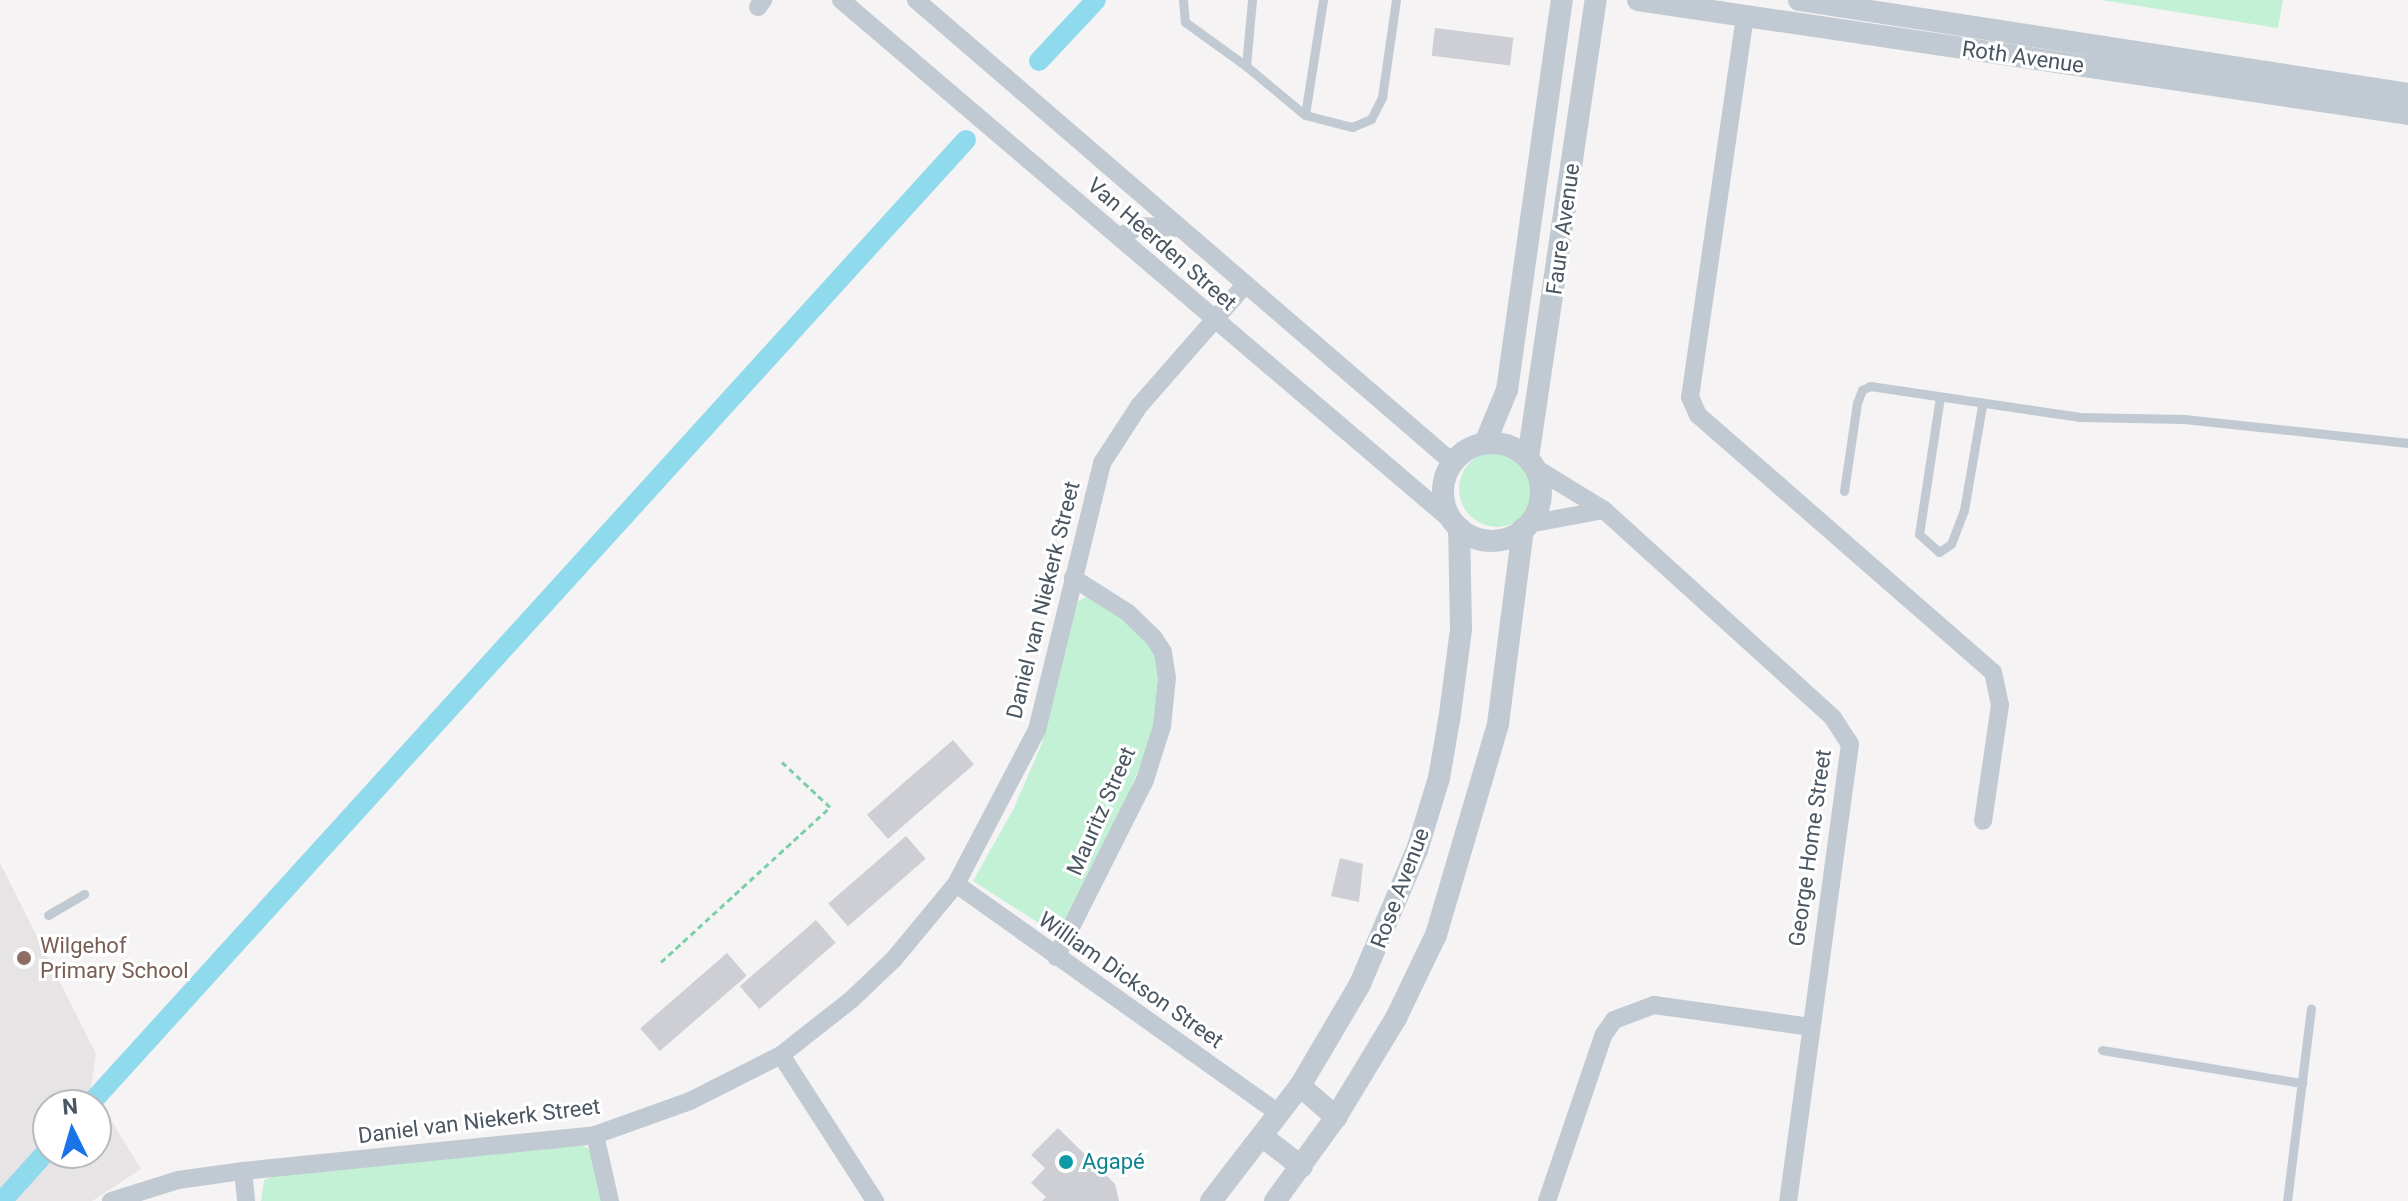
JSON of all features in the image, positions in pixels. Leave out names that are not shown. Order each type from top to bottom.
[{"type":"street","name":"Van Heerden Street","points":[[841,0],[1456,525]]},
{"type":"street","name":"Van Heerden Street","points":[[916,0],[1452,462]]},
{"type":"street","name":"Faure Avenue","points":[[1485,443],[1507,390],[1562,0]]},
{"type":"street","name":"Faure Avenue","points":[[1531,463],[1596,0]]},
{"type":"street","name":"Roth Avenue","points":[[1638,0],[2408,114]]},
{"type":"street","name":"Roth Avenue","points":[[1799,0],[2408,94]]},
{"type":"street","points":[[1745,16],[1690,397],[1698,415],[1993,672],[2000,705],[1983,821]]},
{"type":"street","points":[[1531,207],[1565,205]]},
{"type":"street","points":[[1119,237],[1150,224],[1180,229]]},
{"type":"street","name":"Daniel van Niekerk Street","points":[[111,1201],[178,1180],[243,1171],[595,1135],[690,1101],[781,1055],[894,959],[956,884],[1037,730],[1102,463],[1139,406],[1245,285]]},
{"type":"street","points":[[1526,526],[1540,497],[1531,463],[1503,444],[1485,443],[1452,462],[1442,486],[1456,525],[1484,540],[1526,526],[1604,510]]},
{"type":"street","name":"George Home Street","points":[[1531,463],[1604,510],[1833,718],[1850,744],[1788,1201]]},
{"type":"street","name":"Rose Avenue","points":[[1211,1201],[1300,1086],[1360,984],[1391,917],[1439,778],[1461,629],[1456,525]]},
{"type":"street","name":"Rose Avenue","points":[[1275,1201],[1336,1117],[1396,1018],[1436,935],[1458,871],[1498,724],[1526,526]]},
{"type":"street","name":"Mauritz Street","points":[[1056,957],[1145,780],[1162,726],[1167,678],[1163,652],[1154,638],[1127,612],[1073,578]]},
{"type":"street","name":"William Dickson Street","points":[[956,884],[1280,1114]]},
{"type":"street","points":[[1547,1201],[1599,1046],[1614,1020],[1654,1005],[1810,1027]]},
{"type":"street","points":[[781,1055],[875,1201]]},
{"type":"street","points":[[1300,1086],[1336,1117]]},
{"type":"street","points":[[595,1135],[610,1201]]},
{"type":"street","points":[[1263,1137],[1302,1167]]},
{"type":"street","points":[[243,1171],[246,1201]]},
{"type":"lane","points":[[1183,0],[1185,22],[1246,66],[1305,115],[1352,127],[1371,119],[1387,79],[1396,0]]},
{"type":"lane","points":[[1246,66],[1252,0]]},
{"type":"lane","points":[[1305,115],[1323,0]]},
{"type":"lane","points":[[1844,491],[1862,390],[1870,386],[1982,406],[2079,417],[2184,419],[2408,443]]},
{"type":"lane","points":[[1940,397],[1919,534],[1939,552],[1951,544],[1964,510],[1982,406]]},
{"type":"lane","points":[[48,915],[84,894]]},
{"type":"lane","points":[[2287,1201],[2311,1008]]},
{"type":"lane","points":[[2102,1050],[2302,1083]]},
{"type":"path","points":[[661,962],[830,807],[781,761]]},
{"type":"shaded area","name":"Wilgehof Primary School","points":[[0,863],[96,1054],[92,1089],[32,1089],[32,1169],[112,1169],[112,1121],[141,1169],[92,1201],[0,1201]]},
{"type":"green space","points":[[2101,0],[2283,0],[2278,28]]},
{"type":"green space","points":[[1497,451],[1511,454],[1524,462],[1532,475],[1535,489],[1532,503],[1524,516],[1511,524],[1497,527],[1483,524],[1470,516],[1462,503],[1459,489],[1462,475],[1470,462],[1483,454]]},
{"type":"green space","points":[[1086,597],[1103,601],[1160,654],[1153,733],[1112,836],[1056,934],[973,881],[1014,808],[1042,743],[1077,602]]},
{"type":"green space","points":[[581,1144],[590,1150],[607,1201],[261,1201],[264,1180],[278,1175]]},
{"type":"building","points":[[1435,28],[1513,38],[1510,65],[1432,56]]},
{"type":"building","points":[[953,740],[974,764],[888,839],[867,815]]},
{"type":"building","points":[[906,836],[926,859],[848,926],[828,904]]},
{"type":"building","points":[[1340,858],[1363,864],[1359,902],[1331,896]]},
{"type":"building","points":[[816,920],[836,943],[759,1009],[740,986]]},
{"type":"building","points":[[727,953],[747,976],[660,1051],[640,1028]]},
{"type":"building","name":"Agapé","points":[[1058,1128],[1115,1184],[1119,1201],[1042,1201],[1046,1197],[1031,1183],[1045,1168],[1031,1155]]},
{"type":"waterway","points":[[1039,61],[1096,0]]},
{"type":"waterway","points":[[104,1089],[966,140]]},
{"type":"waterway","points":[[2,1201],[32,1168]]},
{"type":"place","name":"Wilgehof Primary School","points":[[24,958]]},
{"type":"place","name":"Agapé","points":[[1066,1162]]}]
